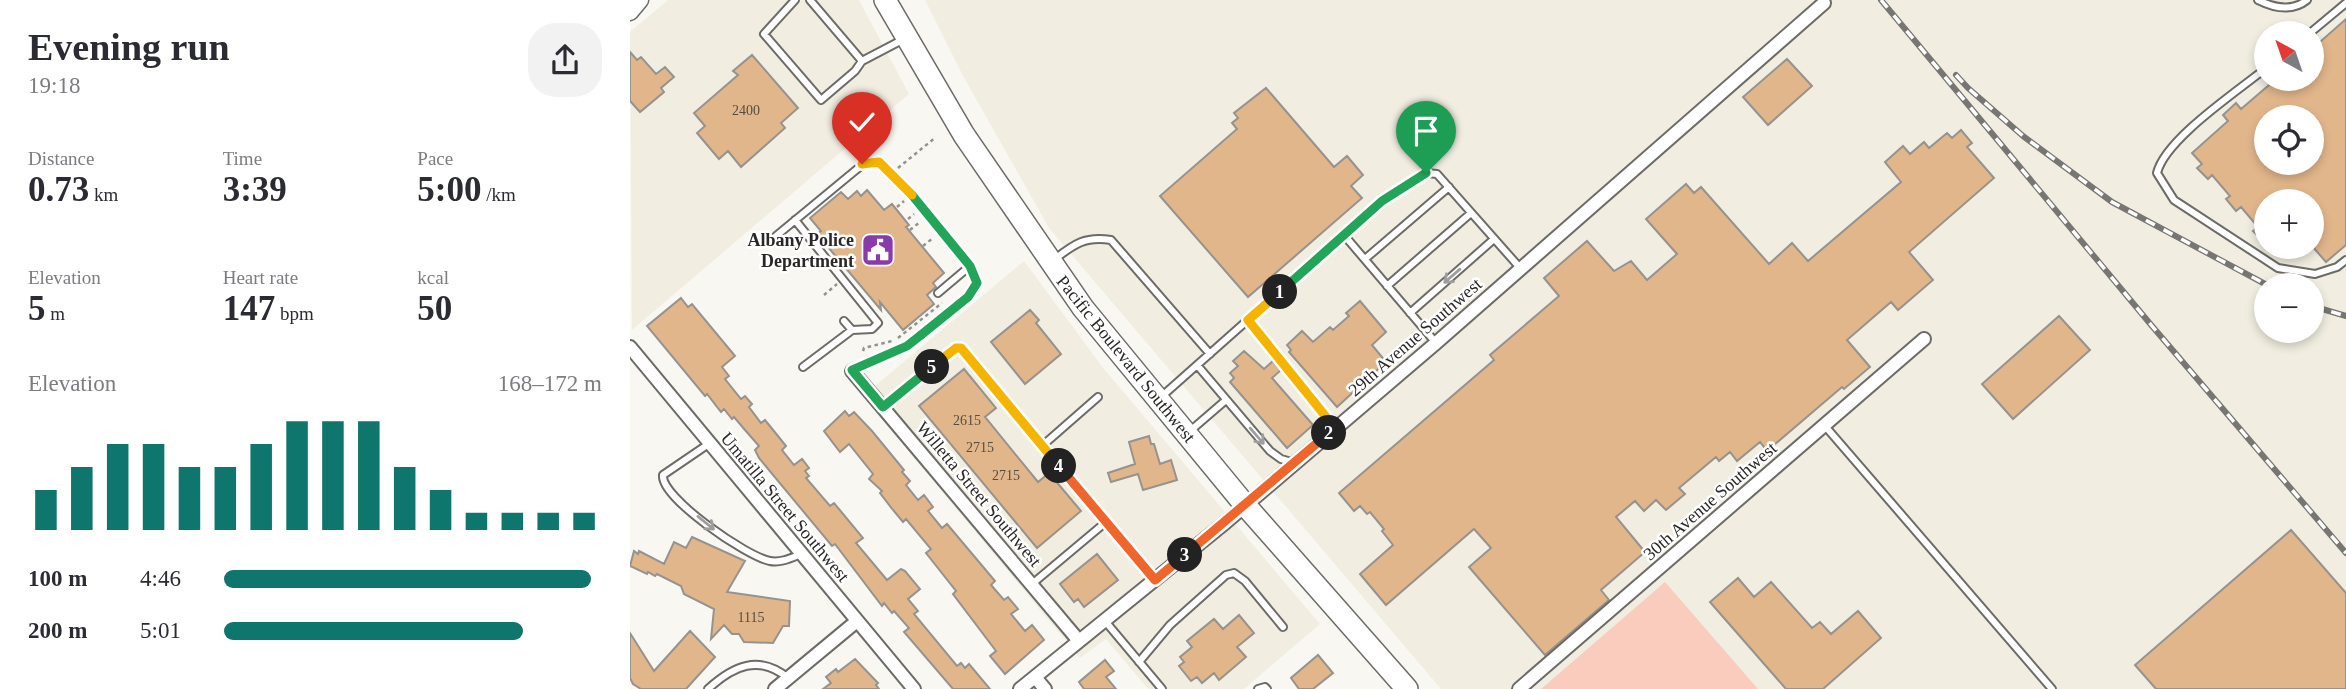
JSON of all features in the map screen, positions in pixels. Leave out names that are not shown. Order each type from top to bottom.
[{"type":"main road","name":"Pacific Boulevard Southwest","points":[[885,0],[974,152],[1083,308],[1245,505],[1407,689]]},
{"type":"street","points":[[630,12],[639,0]]},
{"type":"street","name":"29th Avenue Southwest","points":[[1020,689],[1155,580],[1436,343],[1824,3]]},
{"type":"street","name":"30th Avenue Southwest","points":[[1519,689],[1924,340]]},
{"type":"street","name":"Umatilla Street Southwest","points":[[630,347],[914,689]]},
{"type":"street","name":"Willetta Street Southwest","points":[[852,370],[1079,641]]},
{"type":"street","points":[[775,689],[857,621]]},
{"type":"street","points":[[1035,677],[1045,689]]},
{"type":"lane","points":[[795,0],[765,34],[821,100],[855,71],[862,61],[905,38]]},
{"type":"lane","points":[[810,0],[862,61]]},
{"type":"lane","points":[[2258,0],[2276,7],[2299,6],[2307,0]]},
{"type":"lane","points":[[2324,21],[2346,3]]},
{"type":"lane","points":[[2254,78],[2179,138],[2160,160],[2157,173],[2174,200],[2278,268],[2315,274],[2337,267],[2346,260]]},
{"type":"lane","points":[[776,236],[862,164],[879,162],[901,183],[970,266],[977,283],[968,297],[907,346],[852,370]]},
{"type":"lane","points":[[1157,401],[1382,201],[1426,173],[1437,174],[1521,268]]},
{"type":"lane","points":[[1365,259],[1449,187]]},
{"type":"lane","points":[[1387,286],[1471,213]]},
{"type":"lane","points":[[795,220],[878,323],[873,329],[852,330],[803,367]]},
{"type":"lane","points":[[1344,235],[1436,343]]},
{"type":"lane","points":[[1051,263],[1077,241],[1096,238],[1111,240],[1210,354]]},
{"type":"lane","points":[[1410,313],[1494,239]]},
{"type":"lane","points":[[938,293],[970,266]]},
{"type":"lane","points":[[1248,320],[1335,428]]},
{"type":"lane","points":[[844,321],[852,330]]},
{"type":"lane","points":[[883,407],[956,348],[961,348],[1155,580]]},
{"type":"lane","points":[[1197,365],[1269,451],[1280,459],[1295,463]]},
{"type":"lane","points":[[1042,446],[1098,397]]},
{"type":"lane","points":[[1186,435],[1226,400]]},
{"type":"lane","points":[[1825,426],[2052,689]]},
{"type":"lane","points":[[710,443],[667,470],[662,481],[669,492],[721,535],[756,557],[781,561],[801,554]]},
{"type":"lane","points":[[1032,584],[1106,523]]},
{"type":"lane","points":[[1139,662],[1170,625],[1226,575],[1234,573],[1245,581],[1283,627]]},
{"type":"lane","points":[[1105,621],[1162,689]]},
{"type":"lane","points":[[708,689],[722,676],[756,664],[773,666],[788,678]]},
{"type":"lane","points":[[1258,689],[1267,689]]},
{"type":"path","points":[[897,168],[936,137]]},
{"type":"path","points":[[910,230],[928,215]]},
{"type":"path","points":[[923,246],[941,232]]},
{"type":"path","points":[[824,295],[838,283]]},
{"type":"path","points":[[863,351],[864,348],[894,341],[902,336],[948,297]]},
{"type":"shaded area","points":[[668,0],[859,0],[909,94],[632,330],[630,32]]},
{"type":"shaded area","points":[[925,0],[2346,0],[2346,689],[1441,689],[1049,228],[962,74]]},
{"type":"shaded area","points":[[1024,261],[1104,369],[1320,624],[1244,689],[1148,689],[1106,639],[1080,658],[863,396]]},
{"type":"shaded area","points":[[1665,582],[1758,689],[1541,689]]},
{"type":"building","points":[[2346,19],[2346,245],[2326,262],[2323,259],[2324,189],[2254,189],[2254,222],[2241,207],[2236,211],[2226,199],[2230,196],[2212,175],[2208,179],[2197,168],[2202,164],[2192,153],[2228,121],[2223,115],[2236,103],[2241,109],[2262,91],[2324,91],[2324,38]]},
{"type":"building","points":[[630,52],[637,60],[641,57],[656,74],[665,67],[674,77],[661,88],[664,92],[640,112],[630,101]]},
{"type":"building","points":[[752,55],[798,108],[781,123],[785,128],[741,167],[728,151],[719,159],[697,133],[705,126],[694,113],[738,75],[733,71]]},
{"type":"building","points":[[1787,59],[1812,86],[1768,125],[1743,97]]},
{"type":"building","points":[[1266,88],[1334,167],[1347,156],[1363,175],[1351,186],[1362,198],[1248,297],[1160,196],[1237,129],[1232,123],[1238,118],[1234,113]]},
{"type":"building","points":[[1961,130],[1972,143],[1967,147],[1994,178],[1909,252],[1933,280],[1898,310],[1891,302],[1847,340],[1870,367],[1844,389],[1842,387],[1767,451],[1760,442],[1737,461],[1730,452],[1719,461],[1716,457],[1679,488],[1685,494],[1666,510],[1656,500],[1644,511],[1635,501],[1616,517],[1645,552],[1601,590],[1609,600],[1545,655],[1469,567],[1491,548],[1474,529],[1386,605],[1360,574],[1393,545],[1370,512],[1367,514],[1360,506],[1354,511],[1339,493],[1494,360],[1490,355],[1559,296],[1544,278],[1587,241],[1614,271],[1631,261],[1647,280],[1677,254],[1646,219],[1686,184],[1694,193],[1701,187],[1769,264],[1792,243],[1808,261],[1901,182],[1885,162],[1903,146],[1910,154],[1924,142],[1929,148],[1947,133],[1952,138]]},
{"type":"building","name":"Albany Police Department","points":[[867,190],[884,210],[892,204],[909,225],[906,227],[944,273],[933,283],[936,287],[927,295],[934,304],[903,330],[880,302],[881,310],[817,234],[821,231],[810,218],[841,192],[848,199],[857,191],[861,196]]},
{"type":"building","points":[[681,298],[688,307],[692,304],[735,356],[722,367],[729,376],[725,379],[741,399],[745,396],[752,404],[749,407],[761,423],[765,420],[786,446],[782,450],[794,465],[802,459],[809,468],[805,471],[809,476],[806,478],[830,506],[834,503],[863,538],[856,543],[887,580],[901,569],[905,571],[920,589],[908,599],[918,611],[914,614],[957,666],[961,663],[965,668],[969,664],[990,689],[953,689],[904,632],[909,628],[894,611],[892,613],[884,603],[882,606],[835,544],[832,546],[759,458],[755,450],[759,446],[734,417],[732,419],[724,409],[721,412],[707,394],[705,396],[647,326]]},
{"type":"building","points":[[1360,301],[1386,332],[1372,345],[1386,362],[1337,407],[1289,352],[1291,350],[1287,345],[1302,331],[1313,342],[1330,327],[1333,330],[1349,316],[1346,313]]},
{"type":"building","points":[[1030,310],[1039,320],[1036,323],[1061,354],[1025,384],[991,342]]},
{"type":"building","points":[[2059,316],[2090,350],[2013,419],[1982,384]]},
{"type":"building","points":[[1244,351],[1264,369],[1273,361],[1281,370],[1272,378],[1313,425],[1287,448],[1230,382],[1234,378],[1230,373],[1238,366],[1233,361]]},
{"type":"building","points":[[964,369],[996,408],[985,417],[1038,482],[1049,473],[1081,511],[1037,548],[919,406]]},
{"type":"building","points":[[845,411],[849,416],[854,412],[872,431],[904,470],[902,472],[910,481],[906,485],[918,500],[924,495],[933,507],[928,511],[942,528],[947,524],[995,581],[991,585],[1004,600],[1008,597],[1018,609],[1011,614],[1025,631],[1032,625],[1044,640],[1005,674],[990,656],[996,651],[953,594],[956,591],[926,553],[931,549],[906,519],[903,522],[893,510],[880,493],[882,491],[869,479],[873,474],[849,444],[840,452],[824,431]]},
{"type":"building","points":[[1149,436],[1160,464],[1171,460],[1177,480],[1143,490],[1138,474],[1111,482],[1108,473],[1135,464],[1129,442]]},
{"type":"building","points":[[2291,530],[2346,593],[2346,689],[2156,689],[2135,665]]},
{"type":"building","points":[[692,537],[745,561],[727,592],[790,601],[789,626],[783,626],[773,643],[744,642],[739,634],[732,634],[724,625],[711,639],[714,609],[684,594],[681,586],[657,574],[647,574],[630,566],[634,551],[664,564],[674,542],[686,548]]},
{"type":"building","points":[[1097,554],[1118,580],[1084,607],[1078,599],[1074,602],[1060,584]]},
{"type":"building","points":[[1738,578],[1754,597],[1771,582],[1812,628],[1820,622],[1831,634],[1858,611],[1881,638],[1823,689],[1786,689],[1710,602]]},
{"type":"building","points":[[1239,615],[1254,633],[1237,647],[1246,657],[1219,680],[1214,673],[1202,683],[1197,677],[1191,681],[1179,666],[1184,662],[1180,657],[1192,647],[1187,641],[1214,619],[1223,629]]},
{"type":"building","points":[[690,631],[715,657],[686,689],[641,689],[633,684],[630,678],[630,633],[654,671]]},
{"type":"building","points":[[1318,655],[1333,673],[1313,689],[1299,689],[1291,678]]},
{"type":"building","points":[[855,659],[878,683],[876,685],[879,689],[823,689],[831,683],[826,677]]},
{"type":"building","points":[[1105,660],[1114,671],[1106,677],[1116,689],[1084,689],[1079,682]]},
{"type":"railway","points":[[1881,0],[2152,326],[2346,553]]},
{"type":"railway","points":[[1956,75],[2023,136],[2112,202],[2254,278]]},
{"type":"railway","points":[[2324,310],[2346,316]]},
{"type":"place","name":"Albany Police Department","points":[[878,250]]},
{"type":"route","points":[[862,164],[879,162],[892,173],[970,266],[977,283],[975,290],[968,297],[907,346],[852,370],[883,407],[956,348],[961,348],[1155,580],[1335,428],[1248,320],[1382,201],[1426,173]]}]
